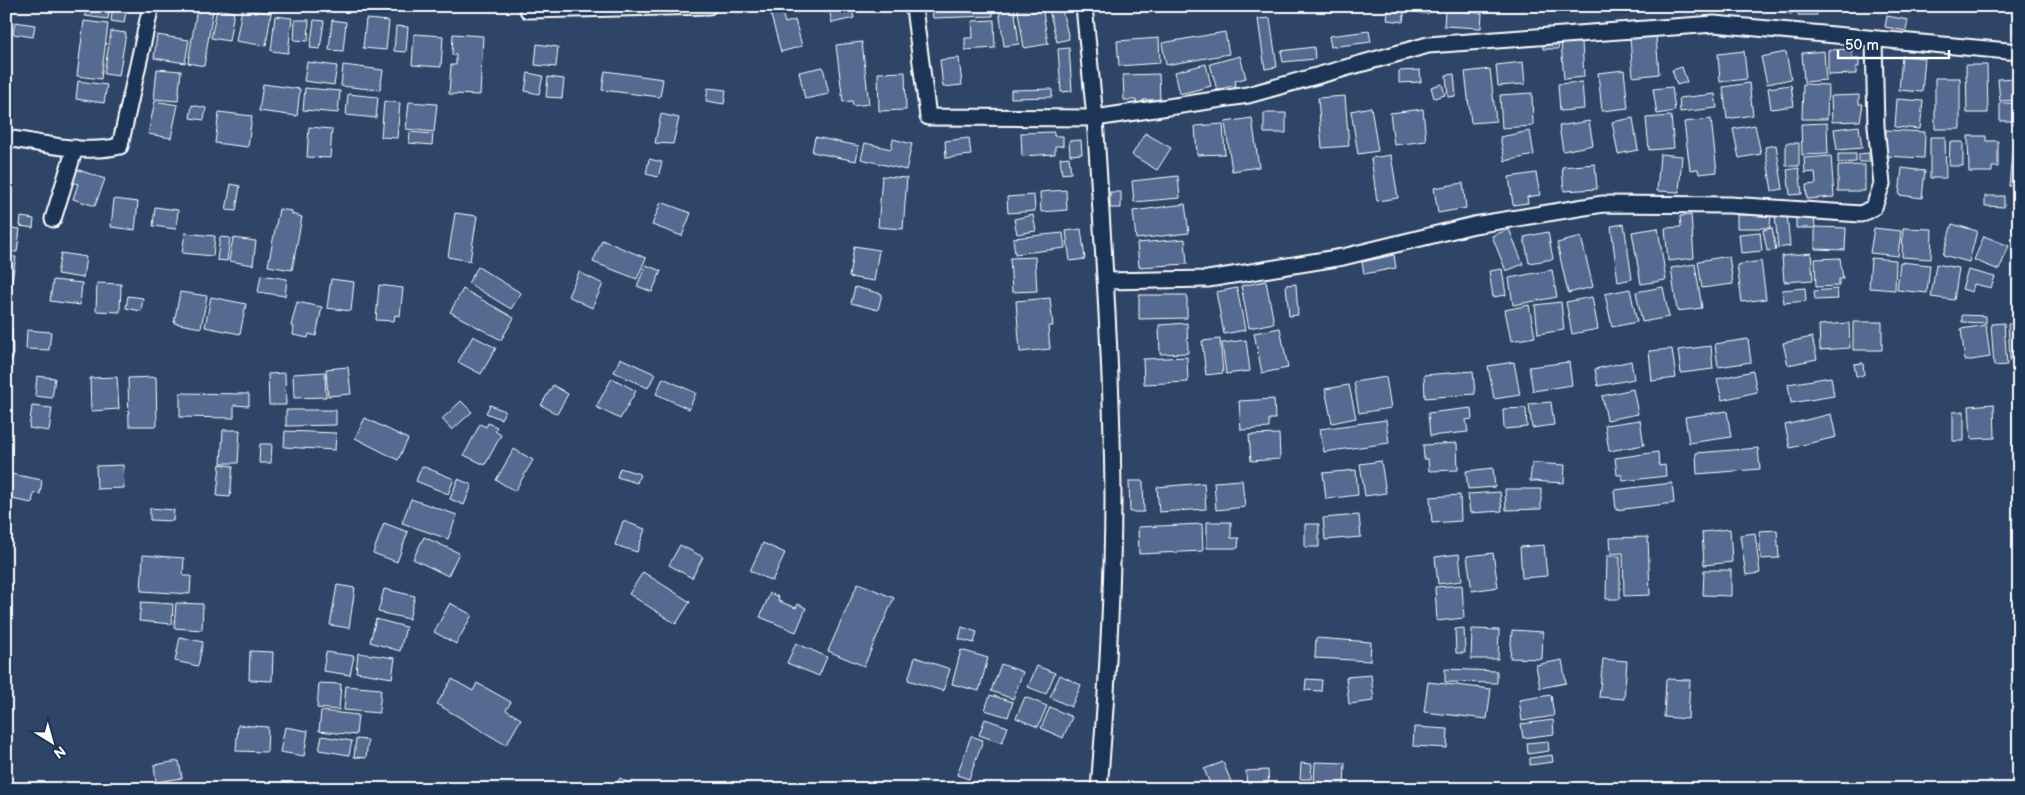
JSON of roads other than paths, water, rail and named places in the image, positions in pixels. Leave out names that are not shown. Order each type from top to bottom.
[{"type":"street","points":[[6,138],[75,148],[106,150],[120,146],[151,6]]},
{"type":"street","points":[[528,6],[528,10],[709,6]]},
{"type":"street","points":[[910,6],[914,8],[928,117],[1095,118],[1248,95],[1428,45],[1714,24],[1874,41],[2019,52]]},
{"type":"street","points":[[1084,6],[1095,118],[1106,281],[1113,495],[1108,670],[1099,789]]},
{"type":"street","points":[[1106,281],[1208,279],[1343,257],[1474,225],[1603,204],[1730,205],[1861,214],[1874,207],[1882,184],[1876,126],[1874,41]]},
{"type":"street","points":[[53,219],[75,148]]}]
